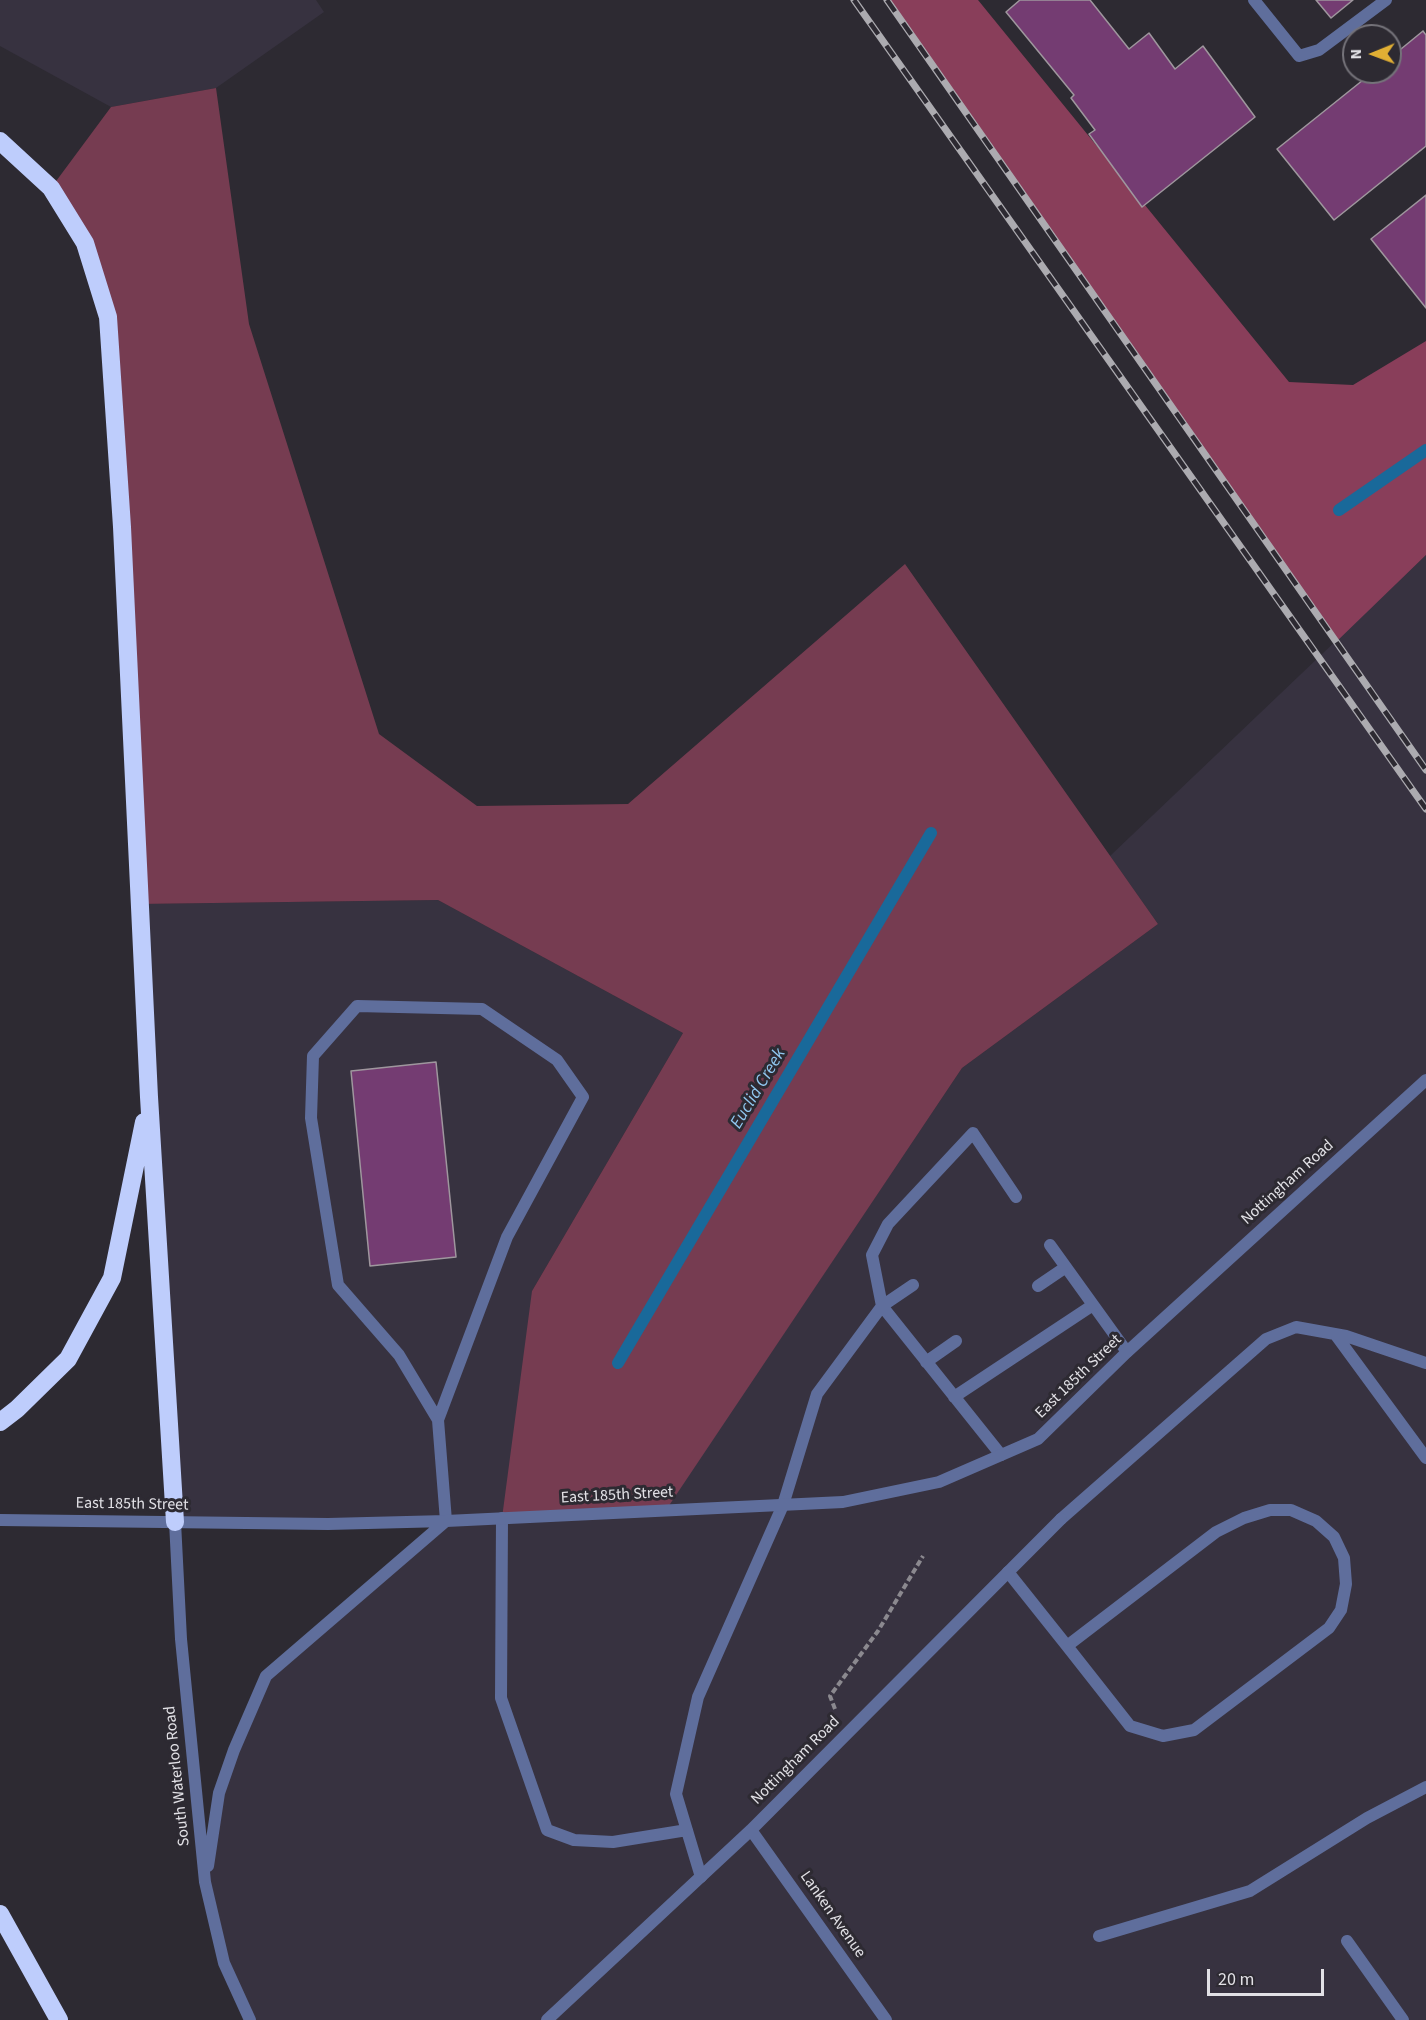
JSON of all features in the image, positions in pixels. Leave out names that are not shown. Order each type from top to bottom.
[{"type":"highway","points":[[0,141],[51,188],[85,243],[108,317],[122,527],[149,1097],[175,1522]]},
{"type":"highway","points":[[0,1422],[17,1409],[68,1359],[112,1278],[149,1097]]},
{"type":"highway","points":[[0,1914],[59,2020]]},
{"type":"street","points":[[1254,0],[1299,56],[1319,50],[1386,0]]},
{"type":"street","points":[[205,1882],[219,1793],[234,1750],[266,1676],[446,1521],[438,1420],[507,1237],[583,1097],[557,1060],[482,1010],[357,1006],[313,1056],[311,1118],[338,1284],[399,1355],[438,1420]]},
{"type":"street","name":"Nottingham Road","points":[[1173,1310],[1426,1080]]},
{"type":"street","points":[[1001,1455],[882,1306],[872,1255],[888,1224],[973,1134],[1017,1197]]},
{"type":"street","points":[[1050,1245],[1127,1352]]},
{"type":"street","points":[[1038,1286],[1066,1267]]},
{"type":"street","points":[[701,1877],[676,1794],[698,1696],[783,1504],[817,1394],[882,1306],[913,1285]]},
{"type":"street","points":[[954,1397],[1093,1305]]},
{"type":"street","name":"East 185th Street","points":[[0,1520],[328,1524],[446,1521],[843,1502],[939,1482],[1038,1439],[1173,1310]]},
{"type":"street","name":"Nottingham Road","points":[[547,2020],[751,1830],[1061,1519],[1266,1338],[1296,1327],[1335,1334],[1426,1363]]},
{"type":"street","points":[[1335,1334],[1426,1458]]},
{"type":"street","points":[[926,1362],[956,1341]]},
{"type":"street","points":[[1008,1572],[1130,1726],[1162,1736],[1194,1730],[1329,1628],[1341,1610],[1346,1584],[1344,1558],[1334,1537],[1316,1521],[1291,1510],[1270,1510],[1216,1532],[1067,1646]]},
{"type":"street","points":[[502,1518],[501,1698],[547,1830],[574,1840],[613,1842],[687,1830]]},
{"type":"street","name":"South Waterloo Road","points":[[175,1522],[181,1639],[205,1882],[224,1963],[250,2020]]},
{"type":"street","points":[[1099,1936],[1250,1891],[1367,1818],[1426,1787]]},
{"type":"street","name":"Lanken Avenue","points":[[751,1830],[886,2020]]},
{"type":"street","points":[[1347,1941],[1403,2020]]},
{"type":"path","points":[[854,1726],[835,1711],[830,1696],[878,1630],[923,1556]]},
{"type":"shaded area","points":[[0,0],[316,0],[324,12],[216,88],[111,107],[0,46]]},
{"type":"shaded area","points":[[887,0],[978,0],[1289,382],[1353,385],[1426,341],[1426,555],[1335,643]]},
{"type":"shaded area","points":[[216,88],[249,324],[379,734],[477,806],[628,804],[905,564],[1158,924],[962,1068],[666,1510],[502,1518],[532,1291],[683,1033],[438,900],[139,904],[108,317],[51,188],[111,107]]},
{"type":"shaded area","points":[[1426,555],[1426,2020],[250,2020],[224,1963],[205,1882],[219,1793],[266,1676],[445,1521],[175,1522],[139,904],[438,900],[683,1033],[532,1291],[665,1510],[962,1068],[1158,924],[1110,856]]},
{"type":"building","points":[[1020,0],[1090,0],[1129,49],[1149,33],[1175,69],[1203,46],[1255,117],[1142,207],[1089,134],[1095,130],[1071,98],[1074,95],[1006,12]]},
{"type":"building","points":[[1316,0],[1353,0],[1331,18]]},
{"type":"building","points":[[1423,31],[1426,35],[1426,146],[1334,220],[1277,149],[1358,84],[1402,84],[1402,48]]},
{"type":"building","points":[[1426,195],[1426,308],[1371,239]]},
{"type":"building","points":[[436,1062],[456,1257],[370,1266],[351,1071]]},
{"type":"waterway","name":"Euclid Creek","points":[[1339,510],[1426,450]]},
{"type":"waterway","name":"Euclid Creek","points":[[618,1363],[931,833]]},
{"type":"railway","points":[[854,0],[1426,809]]},
{"type":"railway","points":[[887,0],[1426,770]]}]
